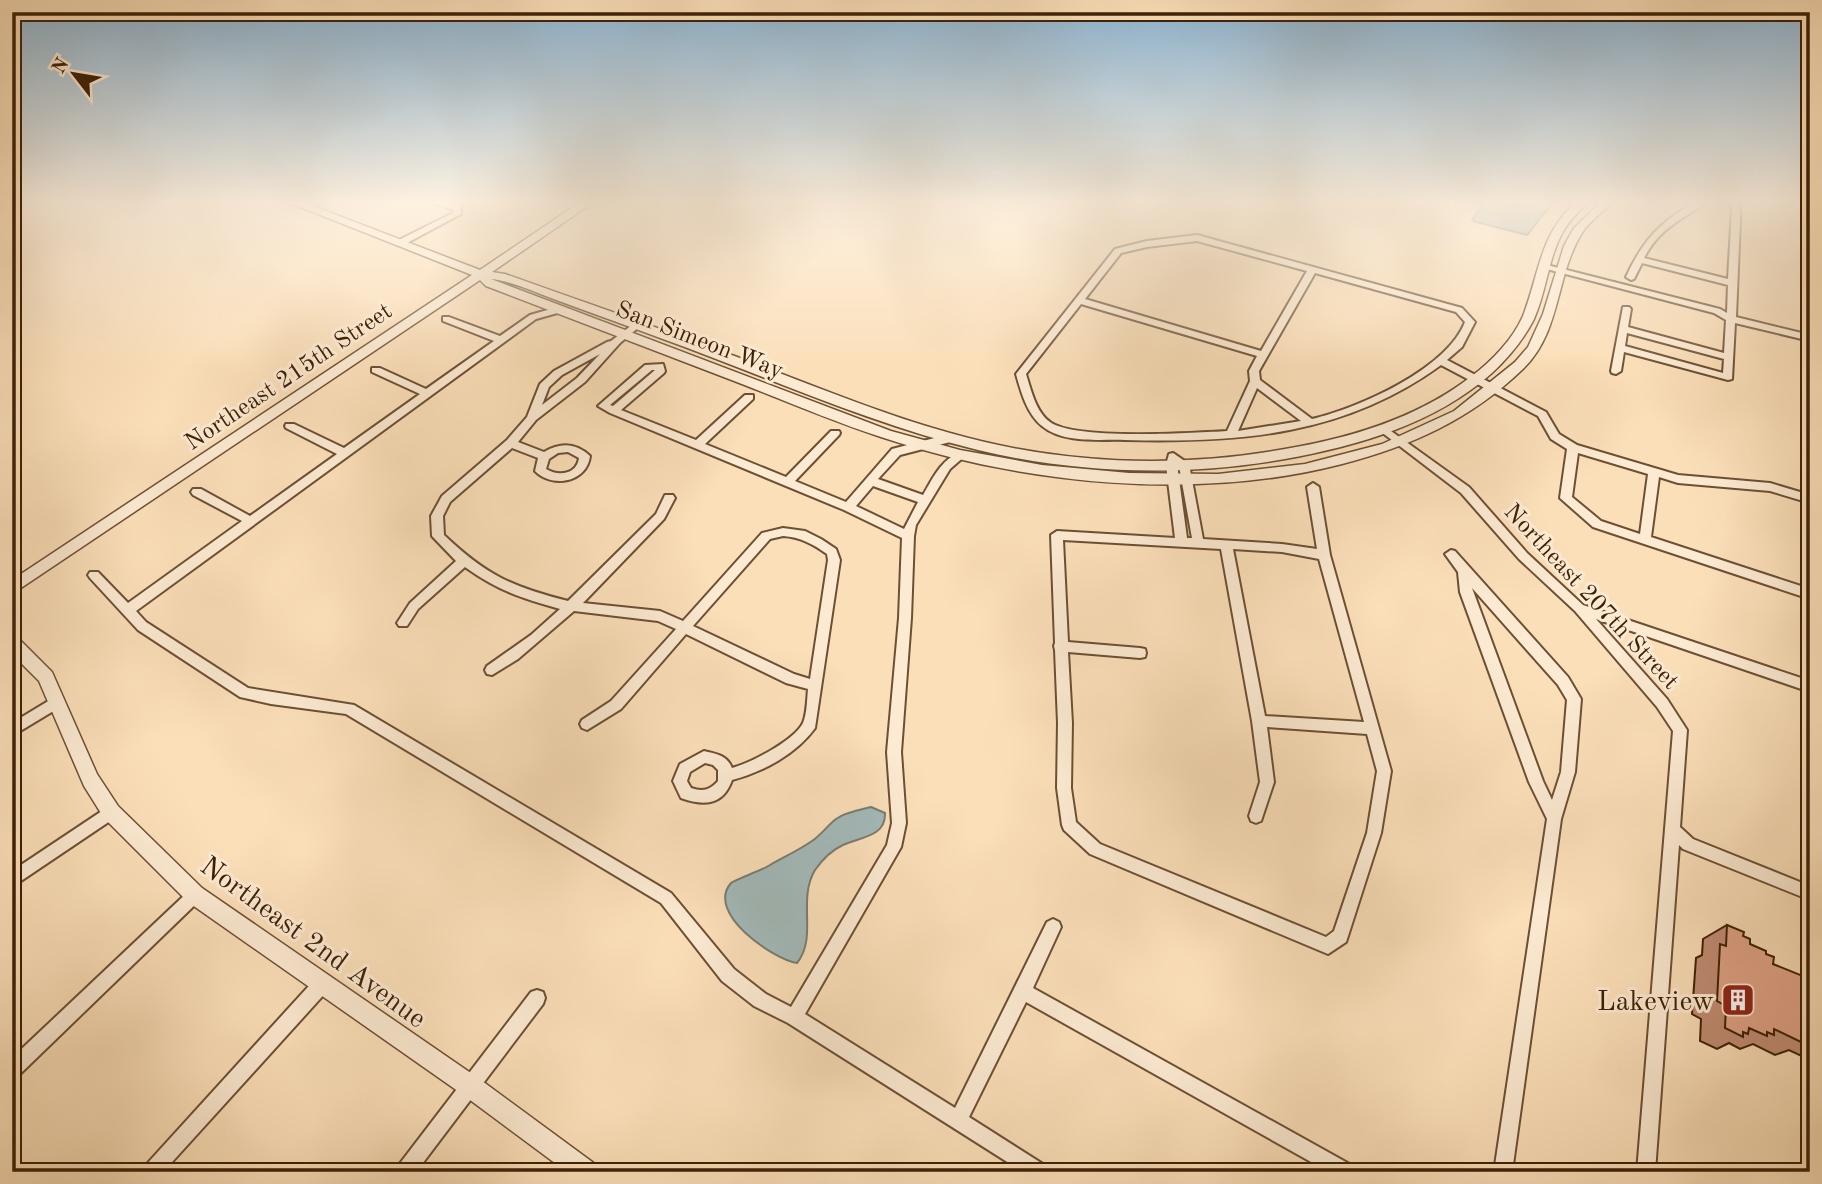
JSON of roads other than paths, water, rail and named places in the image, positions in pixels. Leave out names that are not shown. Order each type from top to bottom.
[{"type":"street","points":[[437,256],[481,274]]},
{"type":"street","name":"Northeast 215th Street","points":[[12,588],[507,256]]},
{"type":"street","points":[[1114,256],[1082,301],[1021,374],[1026,394],[1046,425],[1068,433],[1168,438],[1282,431],[1391,394],[1465,340],[1470,321],[1459,310],[1263,256]]},
{"type":"street","name":"San Simeon Way","points":[[481,274],[499,276],[636,325],[922,437],[960,456],[1086,477],[1178,469],[1288,454],[1336,444],[1384,429],[1429,409],[1477,379],[1502,356],[1527,320],[1546,256]]},
{"type":"street","name":"San Simeon Way","points":[[944,449],[1023,453],[1238,477],[1312,466],[1363,454],[1400,441],[1464,411],[1496,389],[1528,356],[1544,332],[1568,256]]},
{"type":"street","points":[[1631,277],[1639,256]]},
{"type":"street","points":[[1620,348],[1728,377],[1733,256]]},
{"type":"street","points":[[1638,259],[1732,282]]},
{"type":"street","points":[[1231,435],[1255,381],[1254,371],[1312,270]]},
{"type":"street","points":[[1542,271],[1716,320],[1731,319],[1810,338]]},
{"type":"street","name":"San Simeon Way","points":[[481,274],[490,284],[620,338],[894,436],[922,437]]},
{"type":"street","points":[[1082,301],[1263,355]]},
{"type":"street","points":[[1616,371],[1626,309]]},
{"type":"street","points":[[127,611],[501,340],[537,315],[558,310]]},
{"type":"street","points":[[446,319],[501,340]]},
{"type":"street","points":[[636,325],[620,338],[581,380],[532,418],[511,443],[446,499],[437,516],[438,536],[464,561],[492,580],[522,594],[568,606],[660,616],[791,679],[816,686]]},
{"type":"street","points":[[1622,329],[1729,357]]},
{"type":"street","points":[[532,418],[544,386],[558,373],[620,338]]},
{"type":"street","points":[[1440,360],[1542,414],[1555,436],[1573,449],[1678,479],[1770,486],[1810,499]]},
{"type":"street","points":[[614,411],[660,371],[659,366],[649,367],[603,406],[614,411],[848,507],[902,533]]},
{"type":"street","points":[[376,370],[426,393]]},
{"type":"street","points":[[1255,381],[1311,423]]},
{"type":"street","points":[[698,445],[749,397]]},
{"type":"street","points":[[290,426],[344,453]]},
{"type":"street","name":"Northeast 207th Street","points":[[1384,429],[1465,490],[1523,556],[1579,608],[1662,703],[1679,730],[1646,1172]]},
{"type":"street","points":[[788,482],[835,433]]},
{"type":"street","points":[[894,436],[896,452]]},
{"type":"street","points":[[848,507],[896,452],[922,437]]},
{"type":"street","points":[[1168,438],[1198,542]]},
{"type":"street","points":[[511,443],[544,456]]},
{"type":"street","points":[[794,1017],[894,847],[899,823],[894,752],[905,618],[902,533],[910,525],[944,449]]},
{"type":"street","points":[[1573,449],[1566,498],[1597,524],[1810,594]]},
{"type":"street","points":[[1178,469],[1181,540]]},
{"type":"street","points":[[1645,540],[1654,472]]},
{"type":"street","points":[[871,481],[921,499]]},
{"type":"street","points":[[1313,487],[1324,555],[1384,771],[1374,834],[1340,936],[1328,946],[1095,849],[1069,825],[1064,788],[1065,723],[1056,535],[1181,540],[1282,548],[1324,555]]},
{"type":"street","points":[[197,492],[251,521]]},
{"type":"street","points":[[492,670],[518,655],[660,516],[669,498]]},
{"type":"street","points":[[587,724],[616,705],[766,536],[777,530],[787,530],[824,545],[832,552],[834,560],[810,724],[806,733],[739,774],[727,775]]},
{"type":"street","points":[[1226,544],[1259,720],[1267,782],[1256,816]]},
{"type":"street","points":[[1451,554],[1563,681],[1574,699],[1568,772],[1554,820],[1503,1172]]},
{"type":"street","points":[[403,623],[414,606],[464,561]]},
{"type":"street","points":[[1464,571],[1466,592],[1536,782],[1554,820]]},
{"type":"street","points":[[94,575],[142,626],[245,693],[264,698],[315,701],[349,709],[666,898],[728,975],[760,1000],[794,1017],[1040,1172]]},
{"type":"street","points":[[1579,608],[1810,687]]},
{"type":"street","name":"Northeast 2nd Avenue","points":[[12,643],[28,656],[46,677],[90,780],[111,812],[195,895],[470,1086],[587,1172]]},
{"type":"street","points":[[1060,646],[1140,653]]},
{"type":"street","points":[[12,730],[55,703]]},
{"type":"street","points":[[1259,720],[1371,728]]},
{"type":"street","points":[[12,880],[111,812]]},
{"type":"street","points":[[1671,828],[1688,844],[1810,893]]},
{"type":"street","points":[[12,1070],[195,895]]},
{"type":"street","points":[[958,1120],[1053,927]]},
{"type":"street","points":[[151,1172],[323,984]]},
{"type":"street","points":[[1023,991],[1348,1172]]},
{"type":"street","points":[[404,1172],[537,998]]},
{"type":"water","points":[[871,807],[885,813],[884,821],[877,832],[843,845],[824,859],[815,870],[808,894],[806,942],[797,963],[773,953],[745,933],[727,908],[725,895],[731,883],[802,847],[840,817]]},
{"type":"place","name":"Lakeview","points":[[1738,1000]]}]
